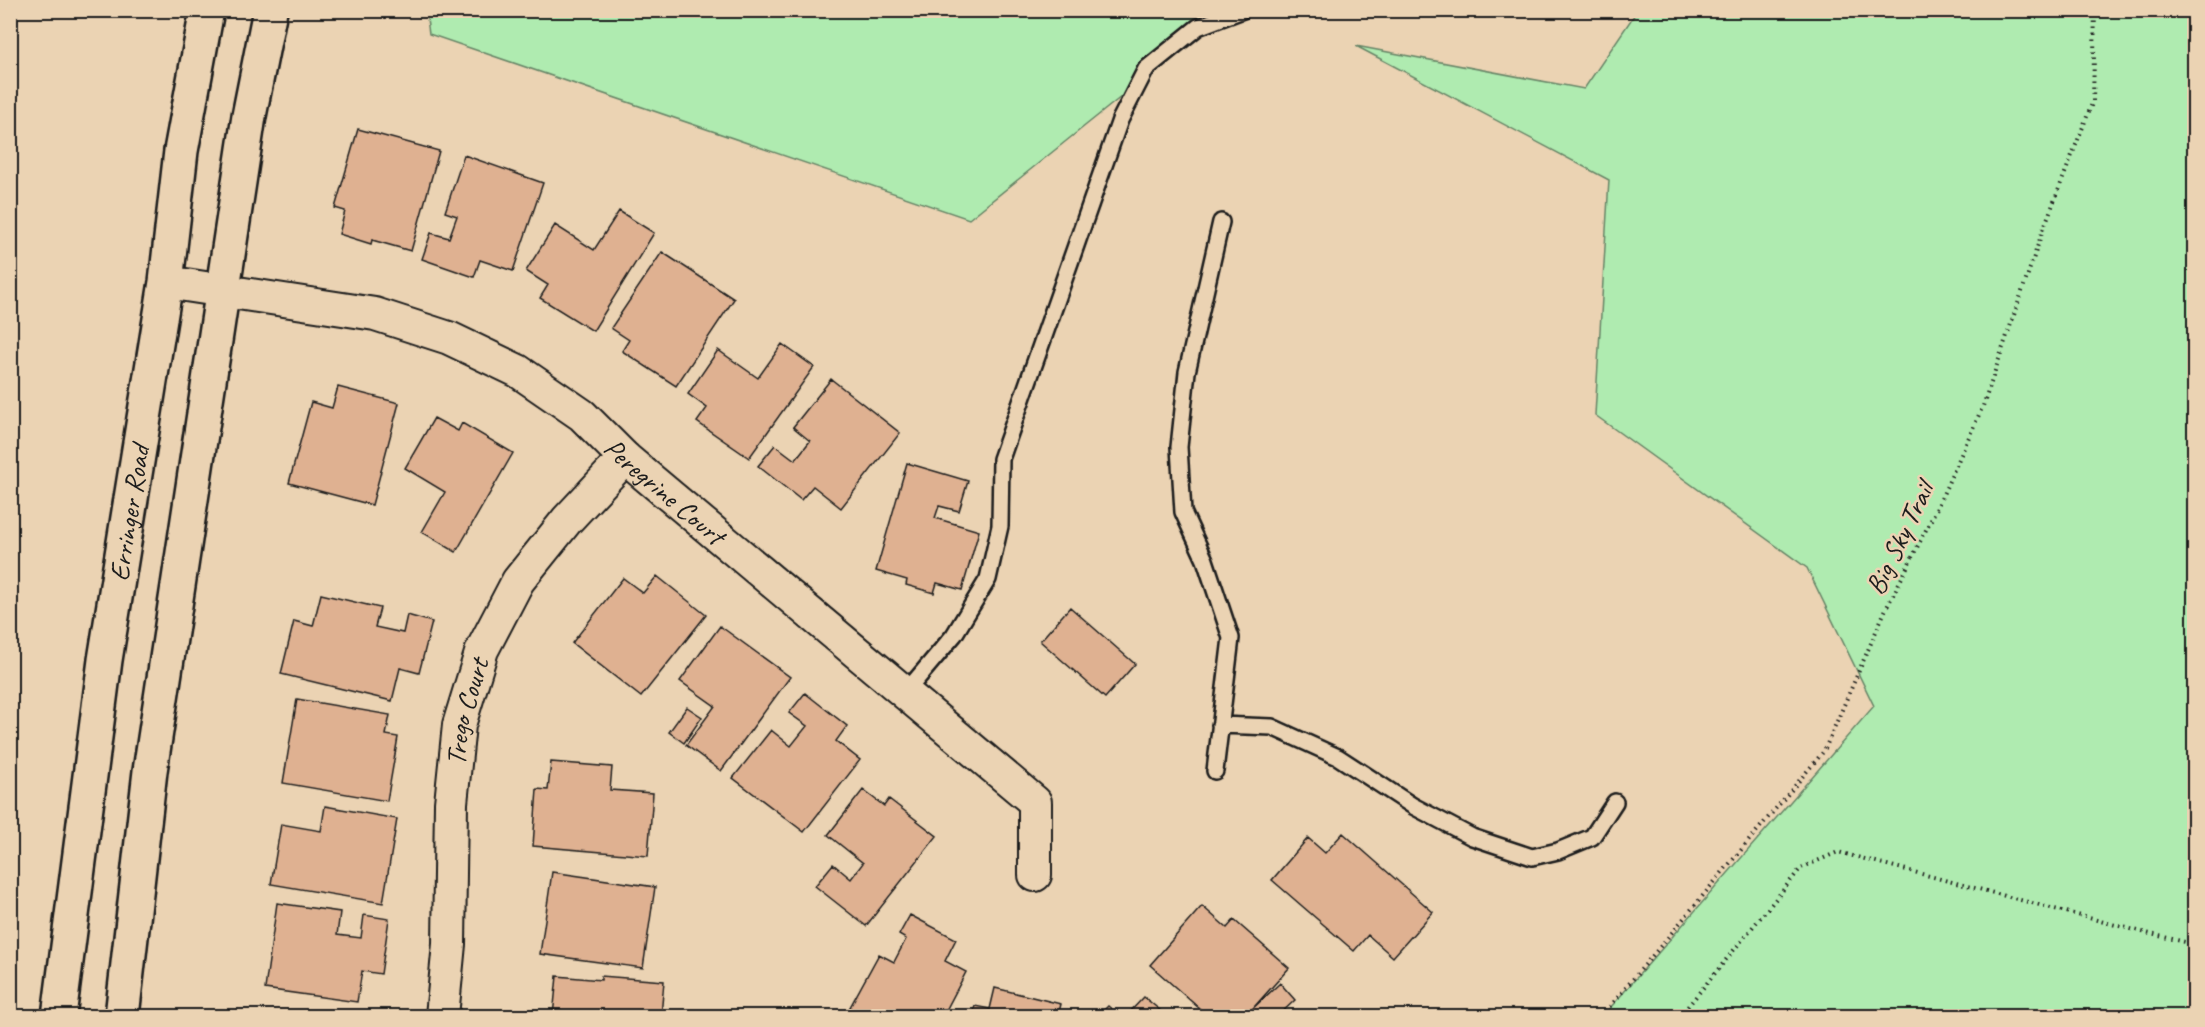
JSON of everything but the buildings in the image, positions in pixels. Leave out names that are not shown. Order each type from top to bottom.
[{"type":"main road","name":"Erringer Road","points":[[59,1017],[105,660],[166,282],[181,151],[207,10]]},
{"type":"main road","name":"Erringer Road","points":[[122,1017],[150,771],[249,116],[270,10]]},
{"type":"street","name":"Peregrine Court","points":[[166,282],[375,314],[449,338],[518,371],[582,415],[625,458],[1035,802],[1035,875]]},
{"type":"street","name":"Trego Court","points":[[442,1017],[448,944],[451,803],[459,725],[482,650],[518,581],[567,520],[625,458]]},
{"type":"lane","points":[[904,693],[954,635],[988,579],[1000,526],[1001,459],[1120,120],[1146,69],[1198,27],[1243,10]]},
{"type":"lane","points":[[1215,771],[1231,638],[1205,560],[1183,512],[1179,447],[1187,372],[1221,222]]},
{"type":"lane","points":[[1221,725],[1272,727],[1338,757],[1413,806],[1472,837],[1532,857],[1558,851],[1592,837],[1615,802]]},
{"type":"path","name":"Big Sky Trail","points":[[1602,1017],[1824,751],[1886,611],[1935,512],[1983,406],[2043,230],[2093,101],[2095,10]]},
{"type":"path","points":[[1680,1017],[1801,868],[1838,852],[2194,944]]},
{"type":"green space","points":[[426,11],[1228,11],[969,219],[429,34]]},
{"type":"green space","points":[[1637,11],[2194,11],[2194,1016],[1603,1016],[1874,706],[1807,568],[1595,415],[1609,180],[1356,46],[1584,89]]}]
